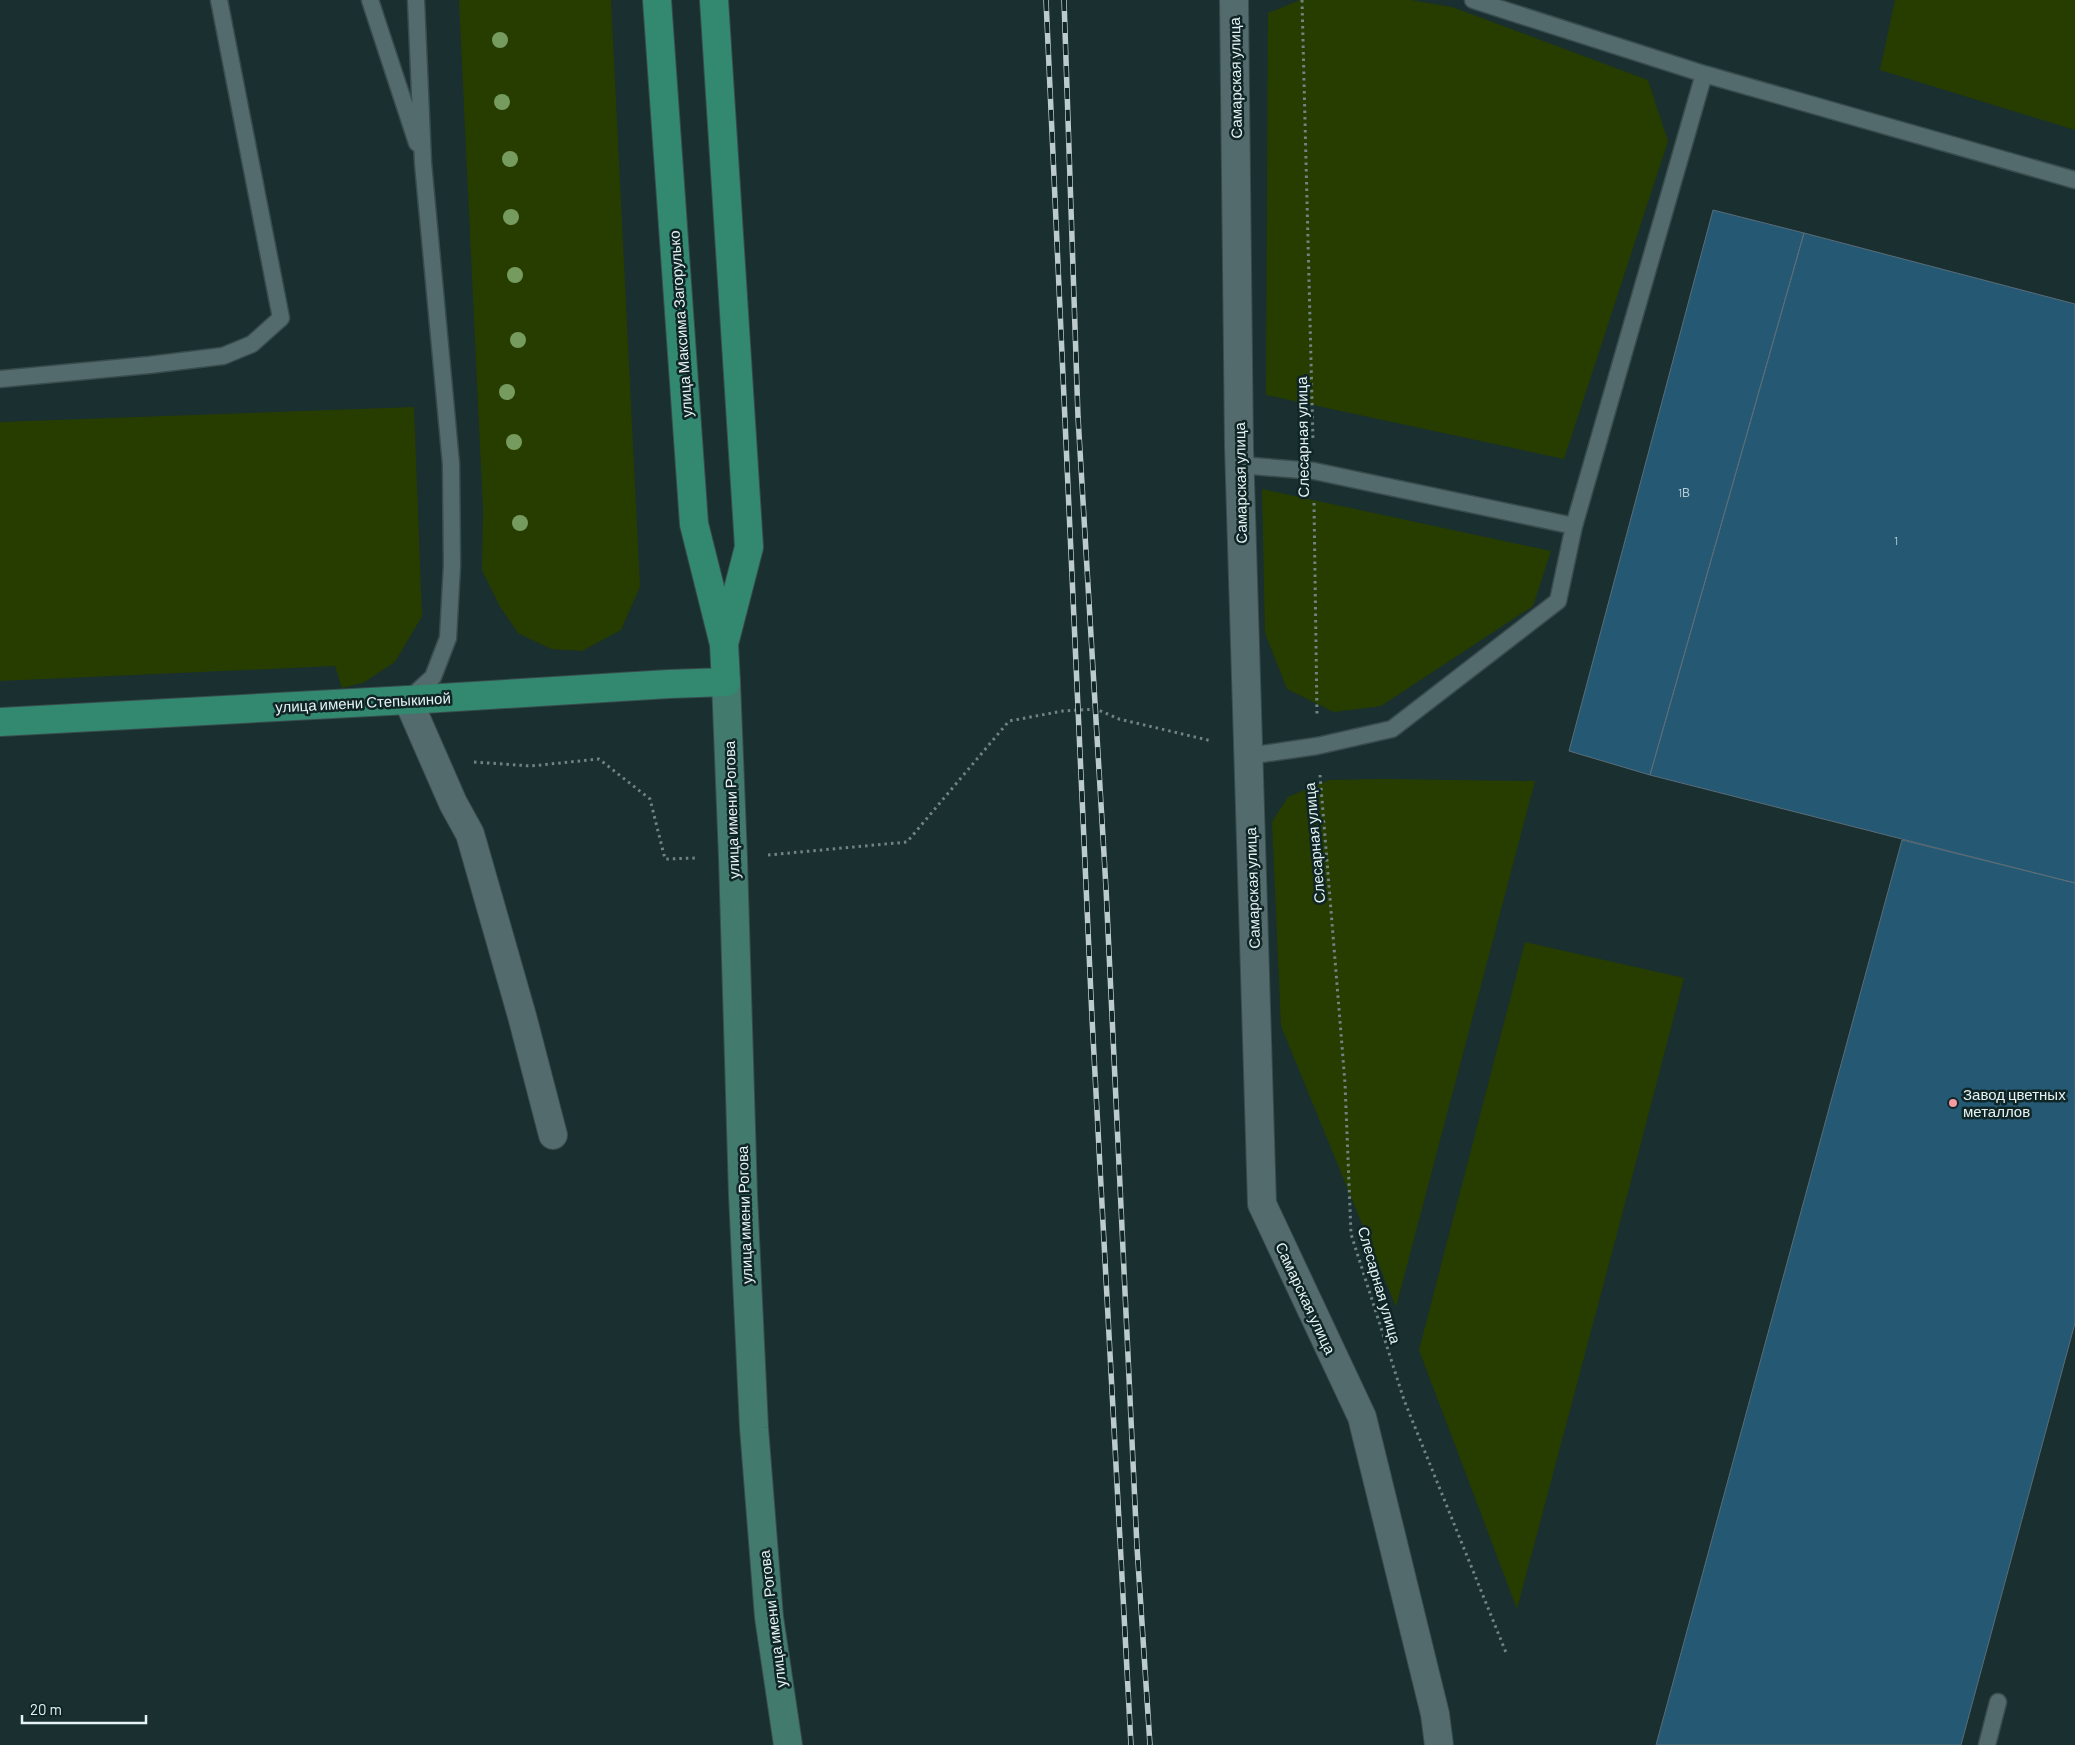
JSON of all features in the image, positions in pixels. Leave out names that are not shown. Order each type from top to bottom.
[{"type":"main road","name":"улица Максима Загорулько","points":[[657,0],[694,524],[724,644],[726,682]]},
{"type":"main road","name":"улица Максима Загорулько","points":[[714,0],[749,548],[724,644]]},
{"type":"main road","name":"улица имени Степыкиной","points":[[0,722],[726,682]]},
{"type":"main road","name":"улица имени Рогова","points":[[726,682],[743,1195],[754,1428],[769,1617],[788,1745]]},
{"type":"street","name":"Самарская улица","points":[[1234,0],[1239,465],[1262,1204],[1362,1417],[1435,1714],[1439,1745]]},
{"type":"street","points":[[408,700],[453,803],[470,834],[522,1016],[553,1134]]},
{"type":"lane","points":[[0,379],[223,356],[252,344],[281,318],[219,0]]},
{"type":"lane","points":[[370,0],[423,163]]},
{"type":"lane","points":[[408,700],[433,677],[448,638],[452,565],[451,464],[423,163],[416,0]]},
{"type":"lane","points":[[1473,0],[1704,74],[2075,180]]},
{"type":"lane","points":[[1248,753],[1317,746],[1392,729],[1558,601],[1574,526],[1704,74]]},
{"type":"lane","points":[[1239,465],[1314,472],[1574,526]]},
{"type":"lane","points":[[1987,1745],[1998,1702]]},
{"type":"path","name":"Слесарная улица","points":[[1302,0],[1314,472],[1317,746],[1345,1083],[1350,1234],[1404,1400],[1507,1655]]},
{"type":"path","points":[[470,761],[530,766],[599,759],[650,799],[664,859],[733,858],[907,842],[1009,721],[1063,711],[1096,709],[1120,719],[1248,753]]},
{"type":"green space","points":[[459,0],[611,0],[640,587],[621,630],[582,651],[551,649],[518,633],[499,605],[482,570],[483,510]]},
{"type":"green space","points":[[1300,0],[1411,0],[1452,7],[1648,80],[1668,141],[1564,459],[1266,395],[1268,13]]},
{"type":"green space","points":[[1895,0],[2075,0],[2075,130],[1880,70]]},
{"type":"green space","points":[[414,407],[422,616],[395,662],[363,683],[342,688],[335,666],[0,681],[0,422]]},
{"type":"green space","points":[[1262,489],[1551,551],[1533,606],[1381,706],[1334,712],[1287,689],[1265,633]]},
{"type":"green space","points":[[1329,780],[1535,781],[1396,1307],[1281,1026],[1272,822],[1288,797]]},
{"type":"green space","points":[[1525,942],[1684,978],[1517,1609],[1419,1350]]},
{"type":"building","points":[[1713,210],[1804,233],[1650,775],[1569,751]]},
{"type":"building","points":[[1804,233],[2075,304],[2075,883],[1650,775]]},
{"type":"building","name":"Завод цветных металлов","points":[[1902,840],[2075,883],[2075,1323],[1961,1745],[1656,1745]]},
{"type":"railway","points":[[1046,0],[1092,1018],[1131,1745]]},
{"type":"railway","points":[[1064,0],[1078,417],[1106,888],[1137,1547],[1150,1745]]},
{"type":"place","name":"Завод цветных металлов","points":[[1953,1103]]}]
